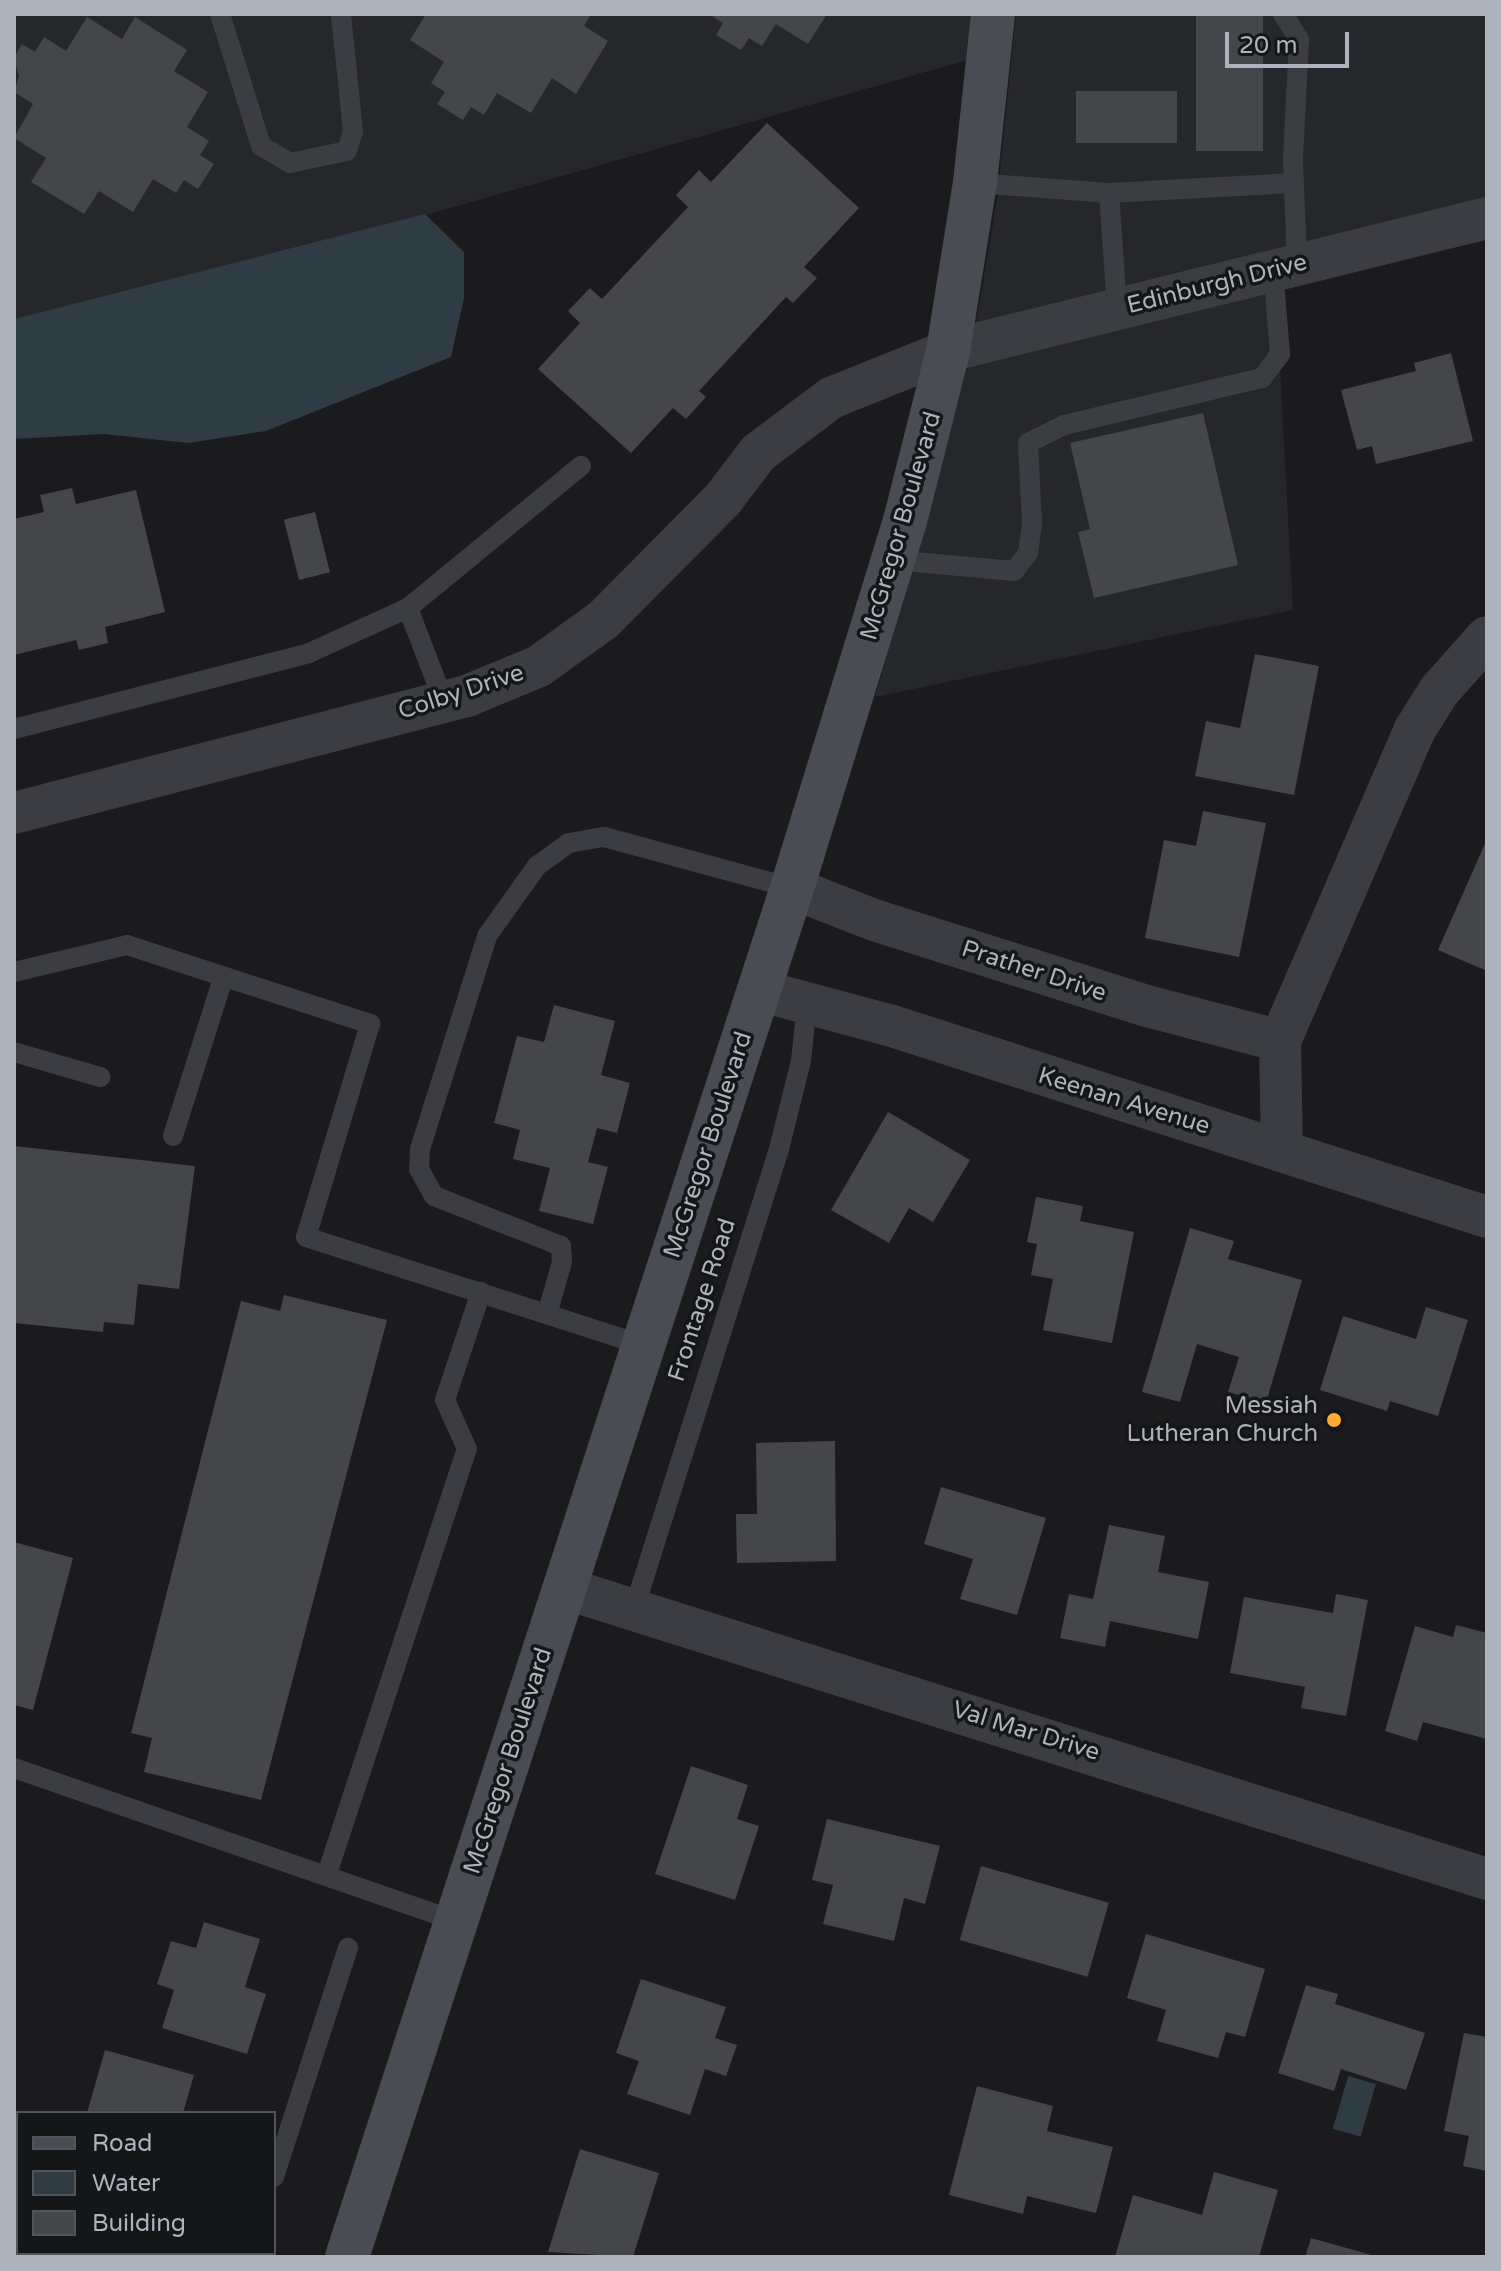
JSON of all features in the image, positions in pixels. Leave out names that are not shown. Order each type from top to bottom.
[{"type":"main road","name":"McGregor Boulevard","points":[[347,2257],[792,888],[893,560],[948,351],[975,183],[993,14]]},
{"type":"street","name":"Edinburgh Drive","points":[[948,351],[1487,218]]},
{"type":"street","name":"Colby Drive","points":[[14,813],[444,702],[539,666],[603,620],[723,499],[758,453],[831,398],[948,351]]},
{"type":"street","points":[[1282,1149],[1280,1041],[1414,731],[1439,691],[1487,637]]},
{"type":"street","name":"Prather Drive","points":[[792,888],[874,920],[1147,1006],[1280,1041]]},
{"type":"street","name":"Keenan Avenue","points":[[758,990],[1282,1149],[1487,1217]]},
{"type":"street","name":"Val Mar Drive","points":[[564,1588],[1487,1879]]},
{"type":"lane","points":[[220,14],[261,146],[290,163],[347,151],[353,131],[341,14]]},
{"type":"lane","points":[[893,560],[1014,571],[1028,553],[1032,523],[1028,443],[1064,425],[1262,378],[1280,354],[1294,183],[1299,40],[1283,14]]},
{"type":"lane","points":[[975,183],[1109,193],[1294,183]]},
{"type":"lane","points":[[1109,193],[1117,308]]},
{"type":"lane","points":[[14,729],[309,653],[408,608],[581,466]]},
{"type":"lane","points":[[408,608],[444,702]]},
{"type":"lane","points":[[547,1314],[562,1262],[561,1246],[434,1196],[419,1169],[420,1149],[487,936],[537,866],[569,843],[604,837],[792,888]]},
{"type":"lane","points":[[14,972],[127,945],[370,1024],[306,1237],[643,1345]]},
{"type":"lane","points":[[173,1136],[223,978]]},
{"type":"lane","name":"Frontage Road","points":[[634,1609],[778,1153],[801,1061],[807,1004]]},
{"type":"lane","points":[[14,1052],[100,1077]]},
{"type":"lane","points":[[327,1874],[467,1449],[445,1400],[481,1292]]},
{"type":"lane","points":[[14,1768],[456,1921]]},
{"type":"lane","points":[[276,2171],[348,1948]]},
{"type":"shaded area","points":[[14,14],[971,14],[967,60],[426,215],[14,319]]},
{"type":"shaded area","points":[[1016,14],[1487,14],[1487,229],[1275,276],[1293,610],[875,697],[970,359],[997,200]]},
{"type":"water","points":[[425,214],[464,252],[464,298],[451,357],[266,431],[188,443],[104,434],[14,439],[14,319]]},
{"type":"water","points":[[1348,2076],[1376,2084],[1361,2137],[1333,2129]]},
{"type":"building","points":[[426,14],[591,14],[584,26],[608,41],[576,94],[552,78],[531,113],[497,93],[484,115],[471,107],[463,120],[437,104],[445,92],[431,83],[444,62],[410,40]]},
{"type":"building","points":[[709,14],[827,14],[808,44],[776,24],[762,46],[749,38],[741,50],[716,35],[723,23]]},
{"type":"building","points":[[1196,14],[1263,14],[1263,151],[1196,151]]},
{"type":"building","points":[[87,17],[122,39],[135,17],[187,50],[174,71],[208,92],[187,127],[209,141],[200,155],[214,164],[198,189],[184,180],[176,193],[153,179],[133,212],[99,191],[84,214],[31,182],[46,158],[14,138],[33,104],[14,92],[19,77],[14,57],[22,44],[35,52],[44,37],[66,51]]},
{"type":"building","points":[[1076,91],[1177,91],[1177,143],[1076,143]]},
{"type":"building","points":[[767,123],[859,208],[804,267],[817,278],[793,303],[786,297],[699,391],[706,397],[686,419],[673,408],[631,453],[538,369],[580,323],[568,311],[590,288],[602,299],[688,207],[676,195],[699,170],[711,182]]},
{"type":"building","points":[[1451,353],[1473,441],[1376,464],[1372,446],[1357,450],[1341,390],[1416,371],[1414,363]]},
{"type":"building","points":[[1203,413],[1238,565],[1094,598],[1078,532],[1090,529],[1070,443]]},
{"type":"building","points":[[72,488],[76,504],[136,490],[165,612],[105,627],[108,643],[79,650],[76,640],[14,655],[14,519],[44,512],[40,495]]},
{"type":"building","points":[[315,512],[330,572],[299,580],[284,520]]},
{"type":"building","points":[[1255,654],[1319,666],[1294,795],[1195,776],[1206,721],[1240,728]]},
{"type":"building","points":[[1203,811],[1266,823],[1239,957],[1145,938],[1164,840],[1196,846]]},
{"type":"building","points":[[1487,839],[1487,971],[1438,950]]},
{"type":"building","points":[[554,1005],[615,1021],[601,1075],[630,1083],[617,1133],[597,1128],[588,1162],[608,1167],[593,1224],[539,1211],[550,1168],[513,1159],[520,1130],[494,1123],[517,1036],[544,1042]]},
{"type":"building","points":[[888,1112],[970,1160],[933,1222],[909,1208],[889,1243],[831,1210]]},
{"type":"building","points":[[14,1146],[195,1166],[179,1289],[138,1284],[134,1325],[104,1322],[103,1332],[14,1323]]},
{"type":"building","points":[[1036,1197],[1083,1206],[1080,1221],[1134,1232],[1112,1343],[1043,1330],[1053,1279],[1031,1275],[1037,1244],[1027,1242]]},
{"type":"building","points":[[1190,1228],[1234,1241],[1228,1259],[1302,1280],[1266,1403],[1228,1392],[1239,1357],[1197,1344],[1180,1402],[1142,1392]]},
{"type":"building","points":[[284,1295],[387,1320],[261,1800],[144,1772],[152,1738],[131,1733],[241,1301],[280,1311]]},
{"type":"building","points":[[1426,1307],[1468,1320],[1438,1416],[1390,1401],[1387,1411],[1320,1390],[1343,1316],[1416,1339]]},
{"type":"building","points":[[835,1441],[836,1561],[737,1563],[736,1514],[757,1514],[756,1443]]},
{"type":"building","points":[[941,1487],[1046,1518],[1017,1615],[960,1599],[973,1559],[924,1544]]},
{"type":"building","points":[[1109,1525],[1165,1536],[1158,1572],[1209,1582],[1198,1639],[1110,1621],[1105,1647],[1060,1638],[1069,1594],[1093,1599]]},
{"type":"building","points":[[14,1542],[73,1558],[33,1710],[14,1705]]},
{"type":"building","points":[[1336,1594],[1368,1600],[1346,1716],[1301,1708],[1305,1687],[1230,1673],[1244,1597],[1333,1613]]},
{"type":"building","points":[[1456,1625],[1487,1633],[1487,1739],[1423,1722],[1417,1741],[1385,1731],[1415,1626],[1453,1637]]},
{"type":"building","points":[[691,1766],[748,1785],[737,1819],[759,1826],[735,1900],[655,1874]]},
{"type":"building","points":[[827,1819],[940,1846],[925,1904],[904,1898],[894,1941],[823,1924],[833,1885],[812,1880]]},
{"type":"building","points":[[981,1866],[1109,1903],[1088,1977],[960,1940]]},
{"type":"building","points":[[204,1922],[260,1939],[245,1987],[266,1994],[247,2054],[162,2028],[174,1990],[157,1984],[171,1941],[196,1948]]},
{"type":"building","points":[[1146,1934],[1265,1969],[1245,2037],[1226,2032],[1218,2058],[1157,2041],[1166,2010],[1127,1998]]},
{"type":"building","points":[[641,1979],[726,2007],[715,2038],[737,2045],[726,2076],[705,2069],[690,2115],[627,2094],[639,2061],[616,2053]]},
{"type":"building","points":[[1306,1985],[1338,1994],[1335,2004],[1425,2033],[1406,2090],[1341,2069],[1334,2091],[1278,2073]]},
{"type":"building","points":[[1464,2033],[1487,2037],[1487,2171],[1463,2166],[1469,2136],[1444,2131]]},
{"type":"building","points":[[105,2050],[194,2075],[184,2111],[88,2111]]},
{"type":"building","points":[[977,2086],[1053,2106],[1047,2131],[1113,2147],[1096,2213],[1027,2196],[1023,2214],[949,2195]]},
{"type":"building","points":[[580,2149],[659,2173],[633,2257],[548,2252]]},
{"type":"building","points":[[1214,2172],[1278,2190],[1259,2257],[1115,2257],[1133,2195],[1202,2215]]},
{"type":"building","points":[[1311,2238],[1375,2256],[1375,2257],[1305,2257]]},
{"type":"place","name":"Messiah Lutheran Church","points":[[1334,1420]]}]
